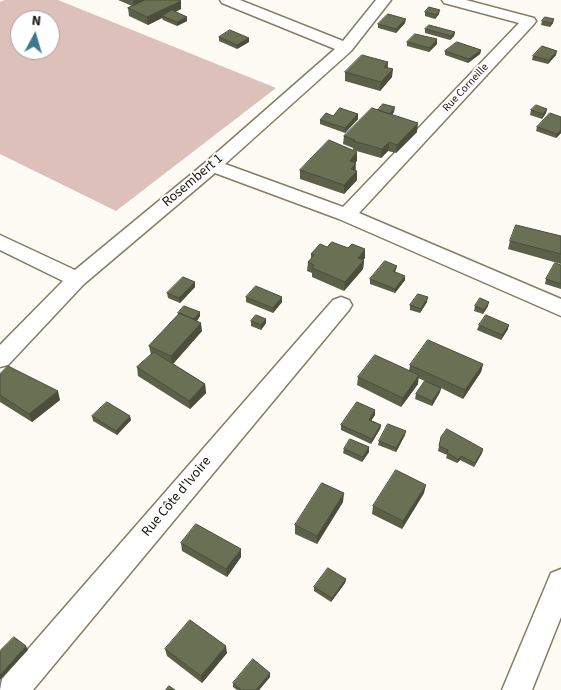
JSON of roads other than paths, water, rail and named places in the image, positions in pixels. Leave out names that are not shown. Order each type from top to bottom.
[{"type":"street","points":[[227,0],[346,48]]},
{"type":"street","name":"Rosembert 1","points":[[0,359],[77,279],[212,166],[346,48],[384,0]]},
{"type":"street","name":"Rue Corneille","points":[[346,215],[529,21],[449,0]]},
{"type":"street","points":[[212,166],[346,215],[561,308]]},
{"type":"street","points":[[0,242],[77,279]]},
{"type":"street","name":"Rue Côte d'Ivoire","points":[[13,690],[341,305]]},
{"type":"street","points":[[517,690],[561,582]]}]
